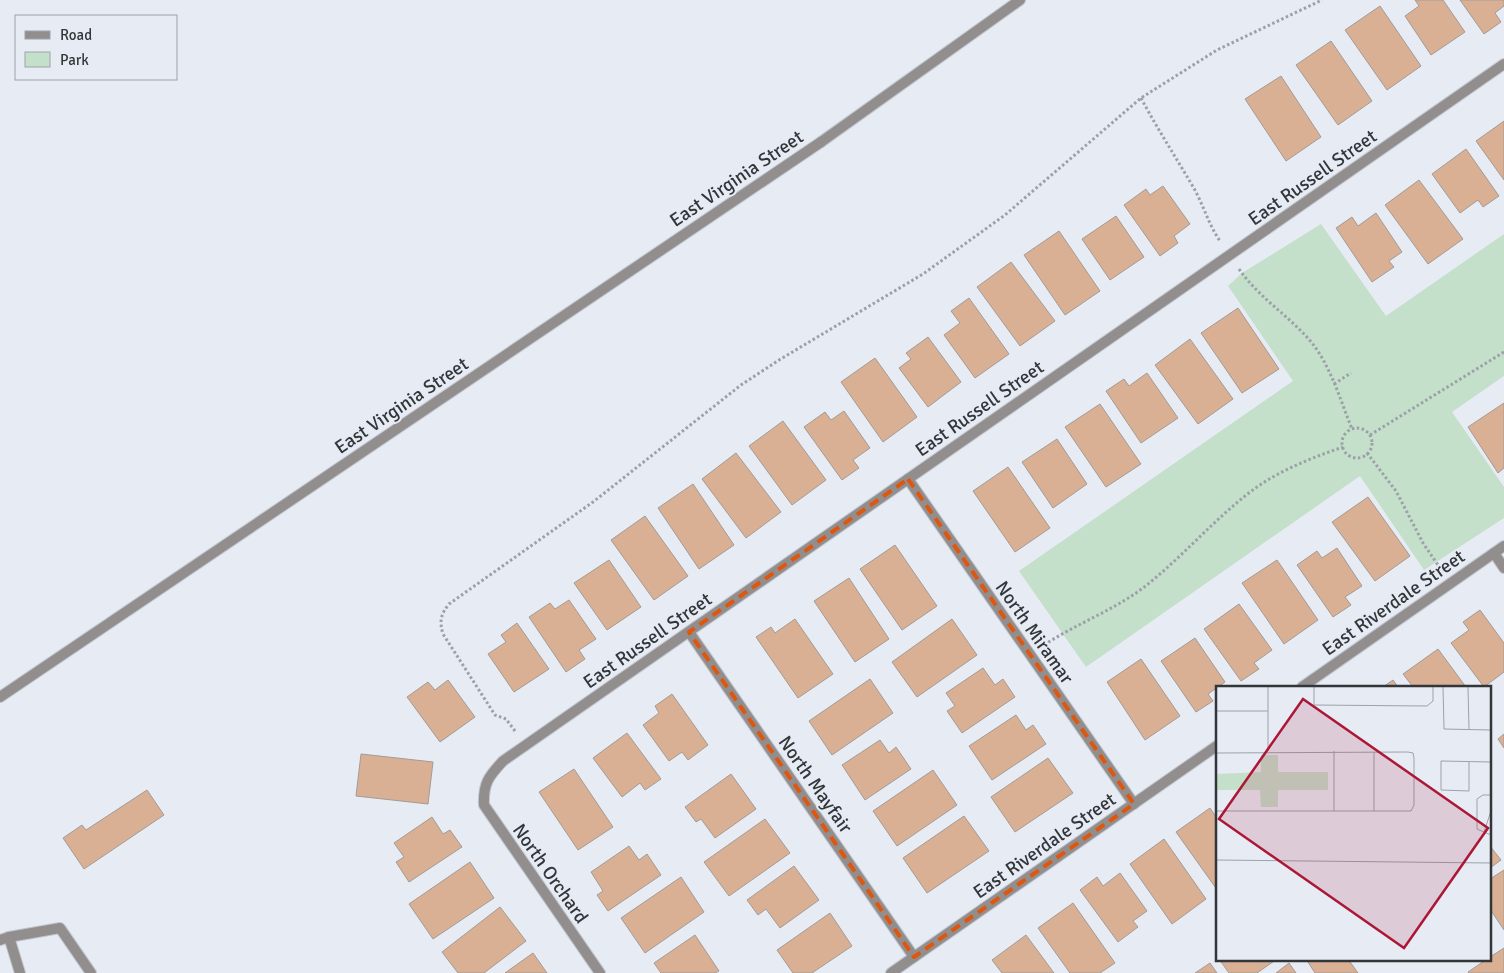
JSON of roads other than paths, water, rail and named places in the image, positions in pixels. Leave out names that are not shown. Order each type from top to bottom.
[{"type":"street","name":"East Virginia Street","points":[[0,697],[821,142],[1020,0]]},
{"type":"street","name":"East Russell Street","points":[[483,789],[491,774],[503,761],[1504,64]]},
{"type":"street","name":"North Miramar","points":[[908,479],[1134,804]]},
{"type":"street","name":"East Riverdale Street","points":[[1303,686],[1504,546]]},
{"type":"street","points":[[1494,553],[1504,568]]},
{"type":"street","name":"North Mayfair","points":[[689,632],[914,957]]},
{"type":"street","name":"East Riverdale Street","points":[[891,973],[1216,747]]},
{"type":"street","name":"North Orchard","points":[[483,789],[484,805],[492,819],[600,973]]},
{"type":"street","points":[[20,973],[5,938],[60,928],[91,973]]}]
